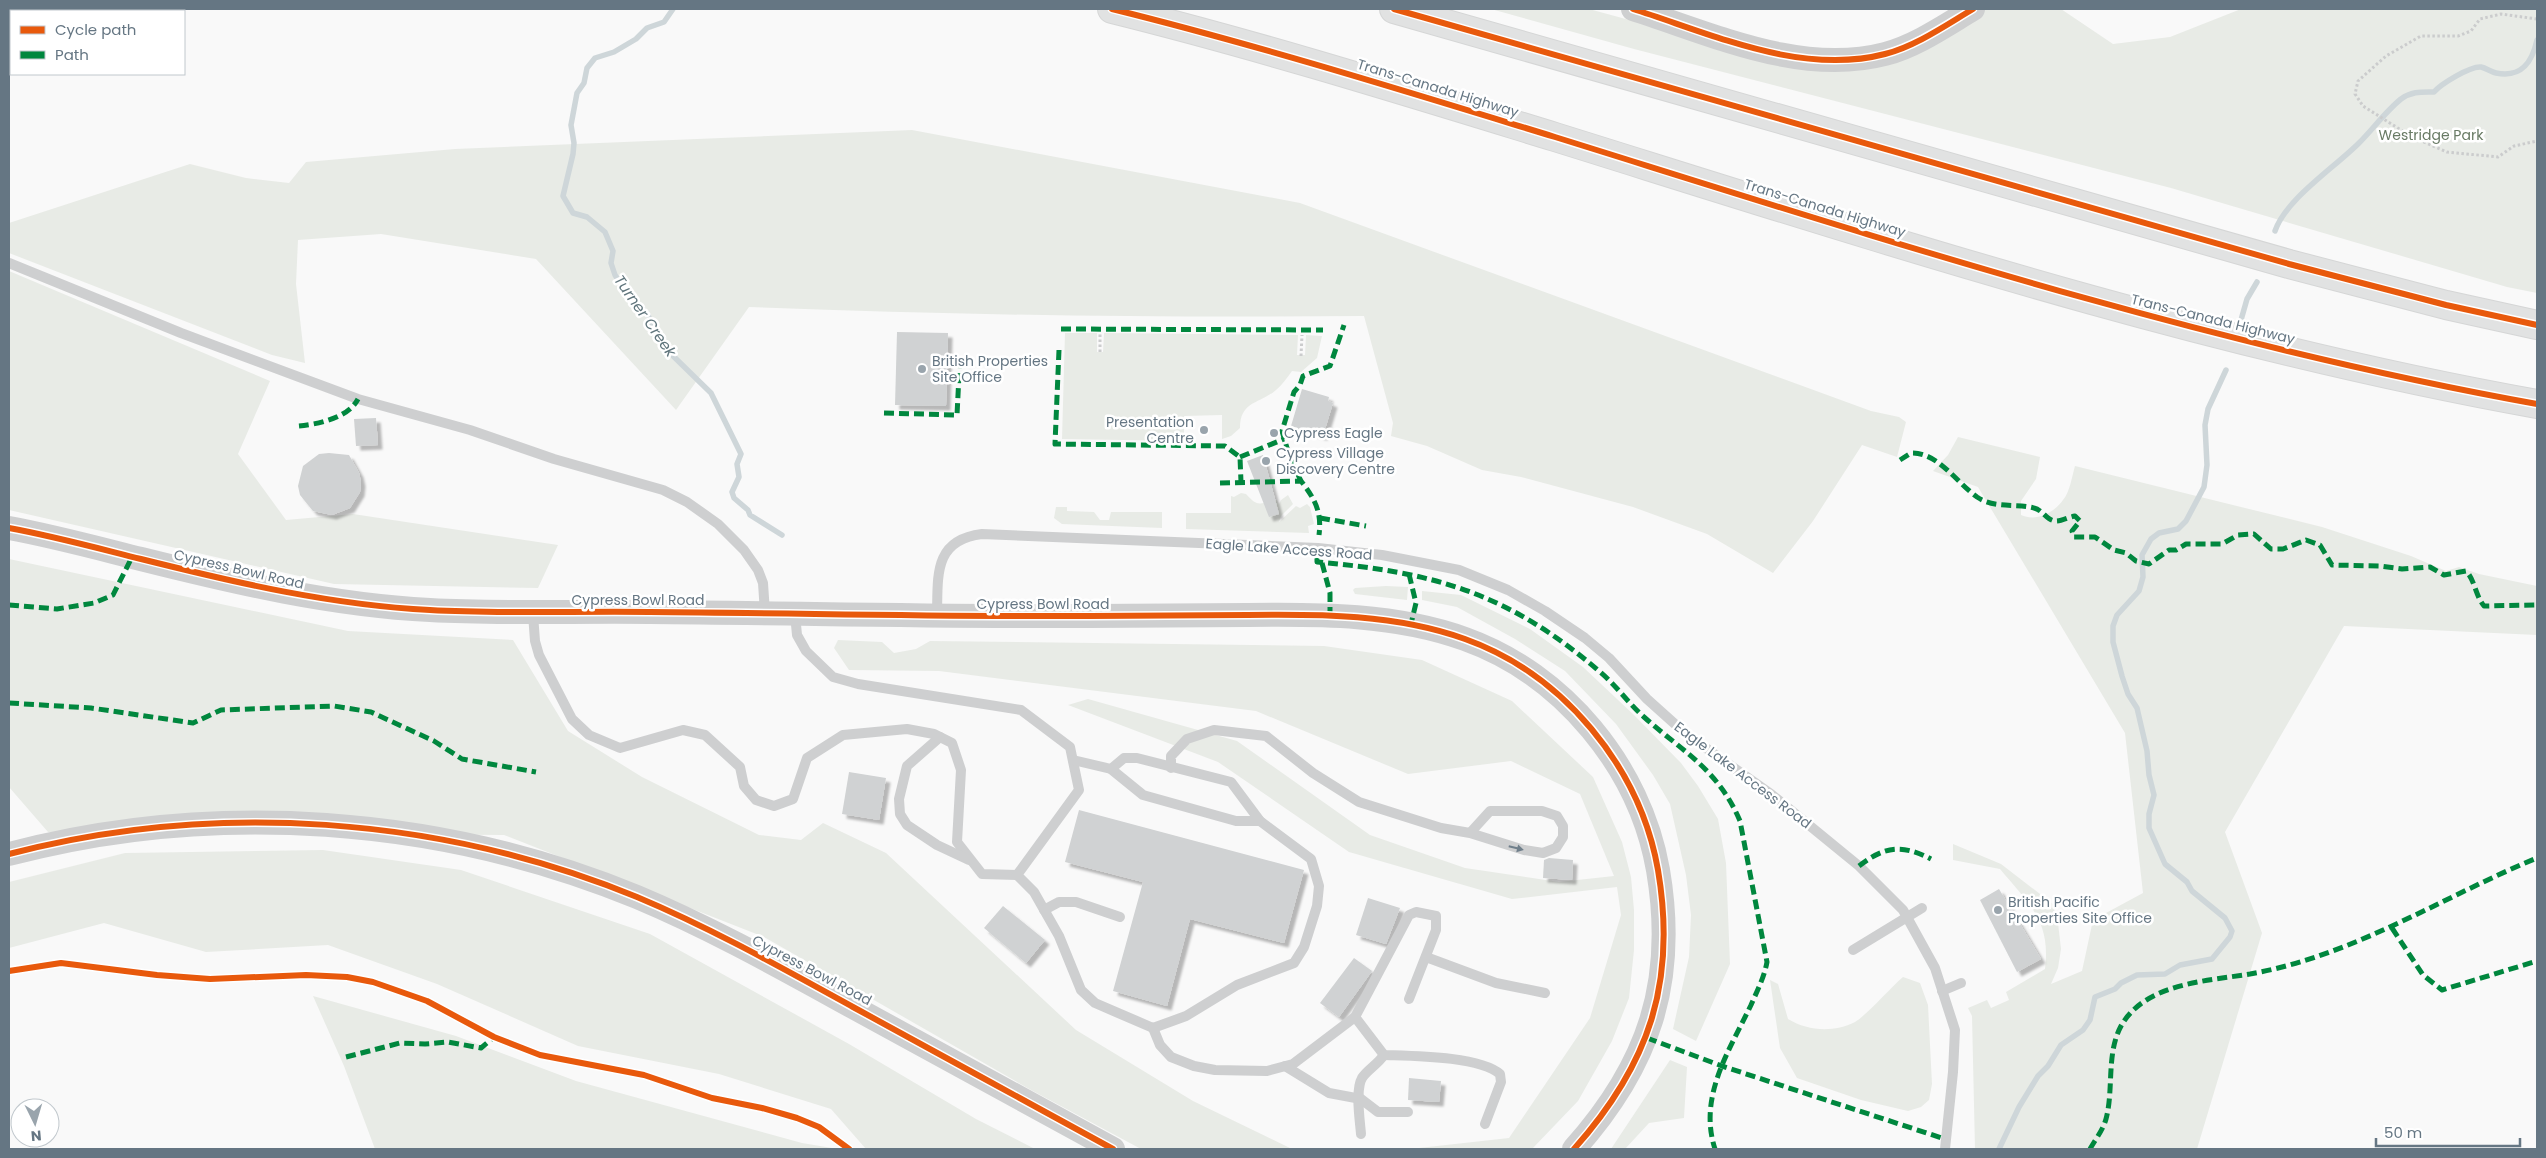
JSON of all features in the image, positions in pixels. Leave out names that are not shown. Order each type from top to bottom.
[{"type":"highway","name":"Trans-Canada Highway","points":[[1112,9],[1309,62],[2096,302],[2351,366],[2537,404]]},
{"type":"highway","points":[[1394,9],[2280,261],[2427,300],[2537,325]]},
{"type":"street","points":[[1634,9],[1757,48],[1822,60],[1844,60],[1885,54],[1908,45],[1973,9]]},
{"type":"street","name":"Cypress Bowl Road","points":[[9,528],[220,578],[328,601],[405,609],[533,614],[642,612],[938,617],[1286,615],[1395,621],[1467,639],[1500,654],[1530,673],[1562,698],[1610,752],[1629,785],[1644,820],[1658,874],[1664,930],[1656,1002],[1646,1038],[1634,1068],[1617,1097],[1574,1149]]},
{"type":"street","name":"Cypress Bowl Road","points":[[9,854],[104,833],[172,826],[242,823],[309,824],[379,830],[442,840],[505,854],[582,877],[636,896],[697,924],[770,961],[1113,1149]]},
{"type":"lane","points":[[9,263],[181,333],[358,399],[470,430],[554,460],[663,490],[687,502],[718,524],[744,550],[758,570],[763,583],[765,613]]},
{"type":"lane","name":"Eagle Lake Access Road","points":[[938,617],[939,568],[942,559],[955,542],[965,536],[982,534],[1318,548],[1424,562],[1459,570],[1508,590],[1546,611],[1585,638],[1609,658],[1648,699],[1686,734],[1771,794],[1869,874],[1907,917],[1935,968],[1955,1030],[1945,1149]]},
{"type":"lane","points":[[533,614],[535,641],[539,654],[572,719],[589,734],[620,748],[683,730],[705,735],[740,767],[744,786],[756,800],[774,806],[793,799],[807,758],[829,742],[843,735],[907,729],[940,736],[952,744],[961,770],[957,842],[982,874],[1017,875],[1034,892],[1059,936],[1081,990],[1095,1003],[1153,1028],[1186,1016],[1238,985],[1294,962],[1304,947],[1317,906],[1319,886],[1315,867],[1311,859],[1260,821],[1231,782],[1137,758],[1124,758],[1111,769]]},
{"type":"lane","points":[[795,614],[797,634],[806,651],[833,677],[858,684],[1021,710],[1070,747],[1079,790],[1017,875]]},
{"type":"lane","points":[[1171,768],[1171,756],[1187,739],[1214,730],[1266,736],[1313,773],[1359,802],[1441,828],[1470,833],[1497,843],[1542,852],[1556,848],[1563,837],[1563,826],[1557,816],[1542,812],[1490,811],[1470,833]]},
{"type":"lane","points":[[940,736],[907,766],[899,799],[900,814],[907,825],[937,845],[972,861]]},
{"type":"lane","points":[[1073,760],[1111,769],[1143,796],[1236,821],[1260,821]]},
{"type":"lane","points":[[1044,910],[1059,902],[1076,902],[1120,917]]},
{"type":"lane","points":[[1853,950],[1922,908]]},
{"type":"lane","points":[[1153,1028],[1160,1045],[1171,1057],[1194,1066],[1215,1070],[1266,1071],[1293,1064],[1355,1017],[1410,915],[1416,912],[1436,916],[1436,930],[1409,999]]},
{"type":"lane","points":[[1426,957],[1496,983],[1545,993]]},
{"type":"lane","points":[[1942,991],[1961,983]]},
{"type":"lane","points":[[1355,1017],[1384,1055]]},
{"type":"lane","points":[[1361,1134],[1359,1099],[1362,1078],[1378,1064],[1384,1055]]},
{"type":"lane","points":[[1384,1055],[1434,1057],[1492,1067],[1500,1074],[1501,1082],[1485,1124]]},
{"type":"lane","points":[[1285,1066],[1330,1093],[1359,1099],[1378,1112],[1408,1112]]},
{"type":"path","points":[[2537,19],[2501,14],[2480,19],[2471,31],[2458,36],[2422,36],[2386,56],[2358,81],[2355,94],[2363,106],[2412,137],[2447,152],[2498,157],[2514,146],[2537,141]]},
{"type":"path","points":[[1100,333],[1100,352]]},
{"type":"path","points":[[1301,356],[1302,335]]},
{"type":"green space","name":"Westridge Park","points":[[1491,9],[1589,9],[1725,46],[1852,64],[1981,9],[2061,9],[2113,44],[2170,37],[2241,9],[2537,9],[2537,293],[2507,287],[2171,188],[1634,49]]},
{"type":"green space","points":[[912,130],[1300,203],[1871,411],[1899,417],[1906,422],[1897,457],[1862,445],[1813,521],[1773,573],[1707,534],[1633,507],[1521,477],[1482,470],[1427,446],[1391,436],[1393,423],[1364,316],[1056,315],[749,307],[676,410],[536,259],[381,234],[298,240],[296,284],[305,363],[272,355],[9,253],[9,223],[190,164],[246,178],[289,183],[306,162],[455,149]]},
{"type":"green space","points":[[9,271],[270,381],[238,454],[286,520],[353,514],[558,545],[538,588],[334,584],[9,510]]},
{"type":"green space","points":[[1065,333],[1097,333],[1097,352],[1103,352],[1104,333],[1298,335],[1297,355],[1305,355],[1306,335],[1322,336],[1317,358],[1301,372],[1292,371],[1270,395],[1247,408],[1243,413],[1240,428],[1231,436],[1222,439],[1222,415],[1184,416],[1184,441],[1062,439]]},
{"type":"green space","points":[[1958,437],[2040,457],[2036,479],[2021,501],[2021,515],[2027,517],[2039,517],[2059,505],[2067,493],[2075,466],[2322,527],[2411,556],[2446,571],[2459,567],[2479,574],[2537,586],[2537,635],[2344,626],[2225,832],[2262,933],[2197,1149],[1975,1149],[1972,1016],[1968,1008],[1987,1000],[1991,1008],[2009,1000],[2006,992],[2045,969],[2045,938],[2036,914],[2029,903],[2000,869],[1953,860],[1953,844],[2001,864],[2053,904],[2058,923],[2061,949],[2058,968],[2051,984],[2082,971],[2093,920],[2143,893],[2125,733],[1978,487],[1933,471],[1948,455]]},
{"type":"green space","points":[[1241,493],[1246,494],[1257,503],[1277,500],[1279,504],[1288,495],[1293,504],[1281,516],[1279,522],[1296,506],[1300,508],[1307,504],[1310,507],[1314,524],[1308,526],[1309,533],[1186,529],[1186,513],[1231,513],[1231,496],[1234,497]]},
{"type":"green space","points":[[1056,507],[1067,507],[1067,511],[1094,512],[1100,520],[1109,520],[1111,512],[1162,512],[1162,528],[1062,524],[1054,518]]},
{"type":"green space","points":[[9,559],[348,631],[513,640],[568,731],[642,777],[759,835],[801,840],[823,823],[886,853],[1076,1030],[1193,1101],[1292,1149],[1141,1149],[1031,1090],[764,937],[504,835],[48,832],[9,787]]},
{"type":"green space","points":[[1408,587],[1407,600],[1355,594],[1353,590],[1355,588]]},
{"type":"green space","points":[[1422,591],[1461,595],[1530,629],[1583,667],[1681,763],[1698,786],[1718,819],[1726,863],[1730,964],[1696,1041],[1673,1029],[1689,957],[1691,915],[1686,875],[1670,804],[1653,775],[1616,724],[1565,671],[1515,639],[1457,607],[1422,600]]},
{"type":"green space","points":[[838,640],[882,642],[894,653],[916,649],[930,641],[1324,646],[1422,660],[1512,701],[1593,777],[1622,842],[1631,877],[1634,910],[1634,950],[1629,998],[1612,1041],[1578,1101],[1532,1149],[1410,1149],[1509,1138],[1590,1018],[1621,915],[1617,887],[1512,899],[1349,852],[1218,762],[1068,705],[1088,699],[1237,741],[1370,835],[1465,868],[1559,882],[1614,876],[1580,794],[1511,761],[1408,774],[1256,711],[939,671],[849,670],[834,648]]},
{"type":"green space","points":[[323,850],[461,870],[650,934],[849,1044],[976,1119],[1035,1149],[866,1149],[831,1109],[719,1074],[578,1046],[437,984],[328,945],[206,952],[104,923],[9,948],[9,882],[125,853]]},
{"type":"green space","points":[[1903,977],[1920,983],[1928,1005],[1932,1084],[1929,1100],[1921,1107],[1908,1111],[1861,1100],[1797,1078],[1780,1048],[1770,980],[1778,984],[1788,1019],[1812,1028],[1829,1029],[1847,1026],[1855,1022]]},
{"type":"green space","points":[[313,996],[456,1036],[576,1081],[802,1143],[838,1149],[375,1149],[344,1066]]},
{"type":"green space","points":[[1670,1060],[1687,1067],[1684,1118],[1649,1123],[1625,1149],[1611,1149]]},
{"type":"building","name":"British Properties Site Office","points":[[897,332],[948,333],[946,406],[895,405]]},
{"type":"building","points":[[1302,389],[1329,397],[1328,401],[1333,403],[1323,436],[1291,426]]},
{"type":"building","points":[[376,418],[378,445],[356,446],[354,419]]},
{"type":"building","points":[[319,454],[349,455],[359,473],[361,482],[360,492],[350,508],[332,515],[313,511],[300,495],[298,486],[303,466]]},
{"type":"building","points":[[1263,455],[1279,514],[1269,517],[1247,461]]},
{"type":"building","points":[[849,772],[886,778],[879,820],[842,814]]},
{"type":"building","points":[[1079,810],[1304,870],[1284,943],[1190,919],[1167,1006],[1113,991],[1143,882],[1065,862]]},
{"type":"building","points":[[1549,858],[1573,860],[1572,880],[1543,878],[1544,860]]},
{"type":"building","points":[[1999,889],[2041,959],[2017,972],[1980,900]]},
{"type":"building","points":[[1368,898],[1400,908],[1386,944],[1356,935]]},
{"type":"building","points":[[1003,906],[1045,940],[1026,963],[984,928]]},
{"type":"building","points":[[1354,958],[1372,971],[1339,1017],[1320,1003]]},
{"type":"building","points":[[1409,1078],[1441,1081],[1439,1102],[1408,1100]]},
{"type":"waterway","name":"Turner Creek","points":[[673,9],[664,22],[647,28],[636,39],[614,52],[595,58],[587,68],[584,83],[577,93],[571,125],[574,143],[573,154],[563,196],[573,213],[587,217],[605,232],[613,251],[611,263],[615,275],[634,304],[641,307],[648,315],[654,331],[663,338],[669,352],[711,393],[741,454],[737,464],[739,477],[732,492],[734,498],[748,510],[750,515],[782,535]]},
{"type":"waterway","points":[[2275,231],[2289,207],[2312,184],[2349,153],[2390,109],[2405,96],[2413,93],[2434,92],[2456,76],[2476,67],[2505,74],[2519,71],[2532,56],[2537,40]]},
{"type":"waterway","points":[[2239,327],[2247,299],[2257,282]]},
{"type":"waterway","points":[[1999,1149],[2019,1107],[2038,1076],[2048,1066],[2061,1045],[2083,1030],[2090,1020],[2095,997],[2115,989],[2121,983],[2137,975],[2165,974],[2180,965],[2212,959],[2230,937],[2232,931],[2225,918],[2192,891],[2187,882],[2165,864],[2149,828],[2149,814],[2154,795],[2149,775],[2147,751],[2137,708],[2128,694],[2113,642],[2113,626],[2117,615],[2139,591],[2143,577],[2142,555],[2151,539],[2159,533],[2178,529],[2186,521],[2204,487],[2207,465],[2205,425],[2208,409],[2226,370]]},
{"type":"marked path","points":[[1301,481],[1290,458],[1282,431],[1294,392],[1300,385],[1303,376],[1330,366],[1344,325]]},
{"type":"marked path","points":[[1061,329],[1323,330]]},
{"type":"marked path","points":[[1059,350],[1055,444],[1225,446],[1240,457],[1241,482]]},
{"type":"marked path","points":[[884,413],[957,415],[960,355]]},
{"type":"marked path","points":[[299,426],[332,419],[347,411],[358,399]]},
{"type":"marked path","points":[[1240,457],[1284,439]]},
{"type":"marked path","points":[[1900,460],[1911,453],[1930,457],[1984,501],[2034,508],[2053,521],[2075,516],[2080,521],[2072,531],[2074,537],[2095,537],[2114,550],[2126,553],[2136,561],[2149,564],[2169,550],[2176,550],[2186,544],[2222,544],[2238,535],[2254,534],[2271,549],[2283,549],[2306,540],[2320,545],[2332,565],[2380,566],[2402,569],[2430,567],[2444,575],[2466,571],[2484,606],[2537,605]]},
{"type":"marked path","points":[[1220,483],[1301,481],[1316,506],[1320,527],[1319,535]]},
{"type":"marked path","points":[[1320,518],[1366,526]]},
{"type":"marked path","points":[[9,605],[57,609],[94,603],[113,595],[132,557]]},
{"type":"marked path","points":[[1317,558],[1317,562],[1359,566],[1434,580],[1468,591],[1501,605],[1533,622],[1566,644],[1599,671],[1644,717],[1710,774],[1721,788],[1740,821],[1767,962],[1758,989],[1718,1075],[1710,1111],[1715,1149]]},
{"type":"marked path","points":[[1322,563],[1330,593],[1330,616]]},
{"type":"marked path","points":[[1409,574],[1416,603],[1411,624]]},
{"type":"marked path","points":[[9,703],[91,708],[193,723],[221,710],[334,706],[371,712],[434,741],[462,759],[536,772]]},
{"type":"marked path","points":[[1859,866],[1877,854],[1894,849],[1911,851],[1931,859]]},
{"type":"marked path","points":[[2090,1149],[2106,1119],[2110,1096],[2113,1048],[2116,1037],[2121,1026],[2132,1012],[2145,1001],[2161,992],[2178,986],[2250,974],[2325,954],[2361,940],[2537,858]]},
{"type":"marked path","points":[[2392,928],[2423,975],[2442,990],[2537,961]]},
{"type":"marked path","points":[[346,1057],[400,1043],[425,1044],[448,1042],[481,1048],[494,1037]]},
{"type":"marked path","points":[[1647,1038],[1722,1066],[1945,1139]]},
{"type":"cycle path","points":[[1112,9],[1334,70],[2042,286],[2288,351],[2412,379],[2537,404]]},
{"type":"cycle path","points":[[1394,9],[2289,264],[2446,305],[2537,325]]},
{"type":"cycle path","points":[[1633,9],[1757,49],[1821,60],[1853,59],[1885,54],[1897,50],[1908,46],[1973,9]]},
{"type":"cycle path","points":[[9,528],[284,592],[357,603],[430,610],[980,616],[1330,616],[1385,620],[1439,631],[1465,639],[1501,655],[1534,675],[1564,700],[1592,729],[1615,761],[1634,795],[1649,832],[1658,870],[1663,911],[1663,949],[1660,985],[1651,1020],[1639,1053],[1621,1086],[1600,1117],[1574,1149]]},
{"type":"cycle path","points":[[9,854],[87,837],[166,827],[246,823],[326,825],[406,834],[485,849],[562,870],[665,909],[773,963],[1113,1149]]},
{"type":"cycle path","points":[[9,971],[61,963],[157,975],[210,979],[306,975],[347,977],[373,982],[427,1001],[494,1037],[540,1055],[644,1075],[712,1098],[762,1108],[797,1118],[819,1127],[849,1149]]},
{"type":"place","name":"British Properties Site Office","points":[[922,369]]},
{"type":"place","name":"Presentation Centre","points":[[1204,430]]},
{"type":"place","name":"Cypress Eagle","points":[[1274,433]]},
{"type":"place","name":"Cypress Village Discovery Centre","points":[[1266,461]]},
{"type":"place","name":"British Pacific Properties Site Office","points":[[1998,910]]}]
